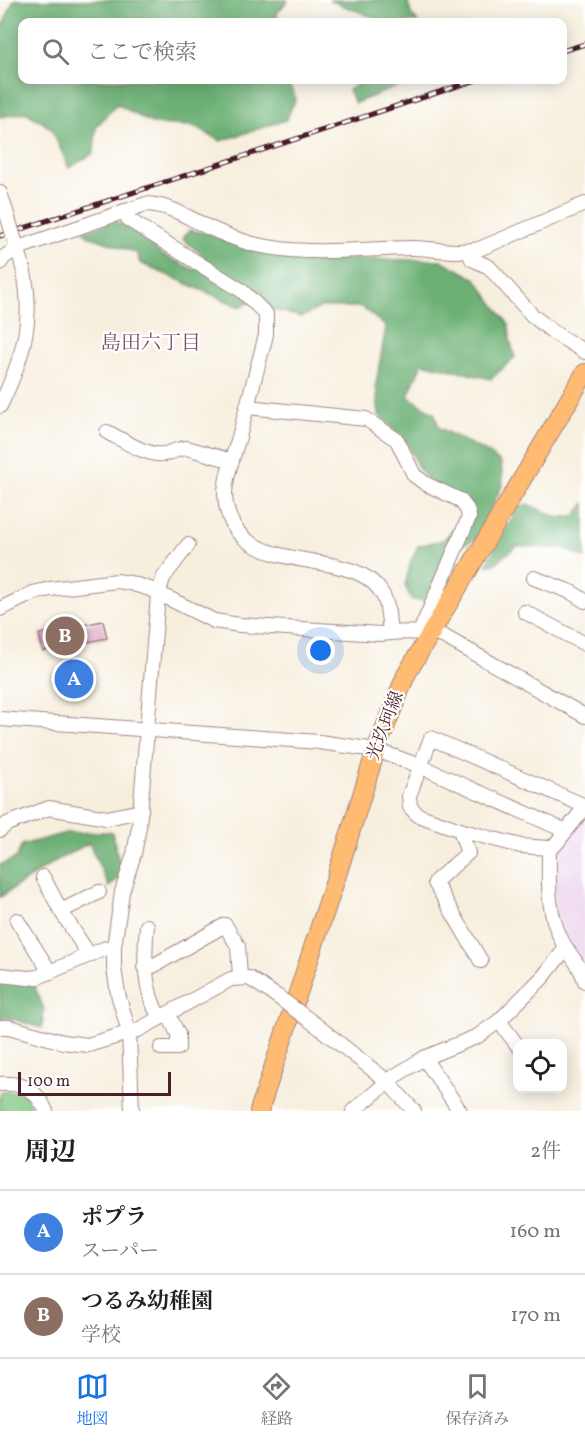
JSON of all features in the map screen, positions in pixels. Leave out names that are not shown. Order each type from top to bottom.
[{"type":"main road","name":"光玖珂線","points":[[260,1111],[376,750],[424,633],[464,579],[585,373]]},
{"type":"street","points":[[0,193],[28,287],[26,337],[16,370],[0,406]]},
{"type":"street","points":[[0,263],[16,245],[146,204],[161,205],[176,210],[212,229],[272,248],[364,250],[410,248],[468,251],[585,204]]},
{"type":"street","points":[[124,211],[129,220],[241,290],[266,314],[266,335],[225,492],[231,523],[240,537],[270,552],[353,570],[368,577],[380,590],[387,606],[390,633]]},
{"type":"street","points":[[468,251],[472,259],[489,267],[532,315],[553,332],[585,352]]},
{"type":"street","points":[[247,408],[366,419],[397,440],[414,475],[426,484],[459,500],[467,509],[469,517],[424,633]]},
{"type":"street","points":[[107,432],[140,448],[159,454],[187,448],[232,461]]},
{"type":"street","points":[[132,1111],[129,1032],[118,994],[114,947],[122,892],[134,854],[141,812],[158,595],[163,578],[188,545]]},
{"type":"street","points":[[534,578],[571,592],[585,601]]},
{"type":"street","points":[[0,609],[33,593],[104,582],[130,583],[150,589],[214,621],[381,634],[424,633],[443,636],[585,716]]},
{"type":"street","points":[[525,612],[585,644]]},
{"type":"street","points":[[0,719],[342,744],[376,750],[420,766],[566,831]]},
{"type":"street","points":[[431,738],[585,806],[555,844],[549,848],[521,846],[463,831],[418,815],[410,807],[409,796],[431,738]]},
{"type":"street","points":[[0,830],[7,824],[49,808],[108,818],[141,812]]},
{"type":"street","points":[[463,831],[462,836],[468,853],[435,883],[481,961]]},
{"type":"street","points":[[549,848],[550,909],[566,948],[581,969],[585,981]]},
{"type":"street","points":[[43,877],[89,956]]},
{"type":"street","points":[[61,911],[99,892]]},
{"type":"street","points":[[17,920],[50,972]]},
{"type":"street","points":[[144,967],[153,966],[225,925],[238,946],[240,977]]},
{"type":"street","points":[[147,926],[144,967],[156,1011],[164,1016],[178,1034],[178,1048],[161,1048]]},
{"type":"street","points":[[1,973],[28,978],[50,972],[106,948],[114,947]]},
{"type":"street","points":[[353,1111],[387,1081],[424,1058],[478,1036],[499,1021],[543,977],[566,948]]},
{"type":"street","points":[[0,1027],[9,1027],[63,1042],[88,1045],[129,1032],[164,1016],[221,984],[240,977],[249,978],[316,1025],[387,1081],[414,1111]]},
{"type":"street","points":[[499,1021],[513,1039]]},
{"type":"street","points":[[424,1058],[460,1111]]},
{"type":"street","points":[[0,1084],[21,1085],[34,1091],[46,1111]]},
{"type":"shaded area","points":[[585,814],[585,963],[570,945],[554,908],[553,858]]},
{"type":"green space","points":[[14,0],[288,0],[277,13],[277,18],[18,18],[18,84],[288,84],[296,98],[286,120],[221,141],[192,126],[153,124],[117,104],[96,127],[94,153],[69,168],[51,128],[26,112],[0,117],[0,32]]},
{"type":"green space","points":[[329,0],[407,0],[414,18],[375,18]]},
{"type":"green space","points":[[359,84],[404,84],[355,103],[348,90]]},
{"type":"green space","points":[[116,221],[132,230],[162,255],[194,270],[205,257],[183,239],[189,230],[205,233],[252,250],[308,259],[441,260],[476,279],[509,325],[515,357],[491,379],[422,363],[408,396],[435,414],[439,428],[488,453],[501,463],[503,484],[476,539],[451,550],[426,601],[412,600],[405,586],[411,561],[418,546],[443,540],[463,520],[469,505],[427,479],[418,467],[408,445],[379,415],[376,384],[386,327],[362,307],[321,307],[302,317],[274,310],[257,297],[240,307],[140,263],[137,253],[89,236],[83,231]]},
{"type":"green space","points":[[585,503],[585,558],[566,549],[517,546],[493,565],[486,565],[518,507],[527,504],[559,518],[576,515]]},
{"type":"green space","points":[[112,832],[118,859],[124,873],[109,887],[89,843],[57,860],[0,897],[0,865],[16,858],[22,845],[66,833]]},
{"type":"green space","points":[[0,981],[33,982],[44,1009],[42,1028],[8,1018],[0,1019]]},
{"type":"green space","points":[[0,1092],[17,1092],[26,1095],[31,1111],[0,1111]]},
{"type":"building","points":[[103,621],[107,638],[43,651],[39,634]]},
{"type":"railway","points":[[567,49],[585,44]]},
{"type":"railway","points":[[0,236],[464,84]]},
{"type":"place","name":"つるみ幼稚園","points":[[65,636]]},
{"type":"place","name":"ポプラ","points":[[74,679]]},
{"type":"district","name":"島田六丁目","points":[[151,344]]}]
